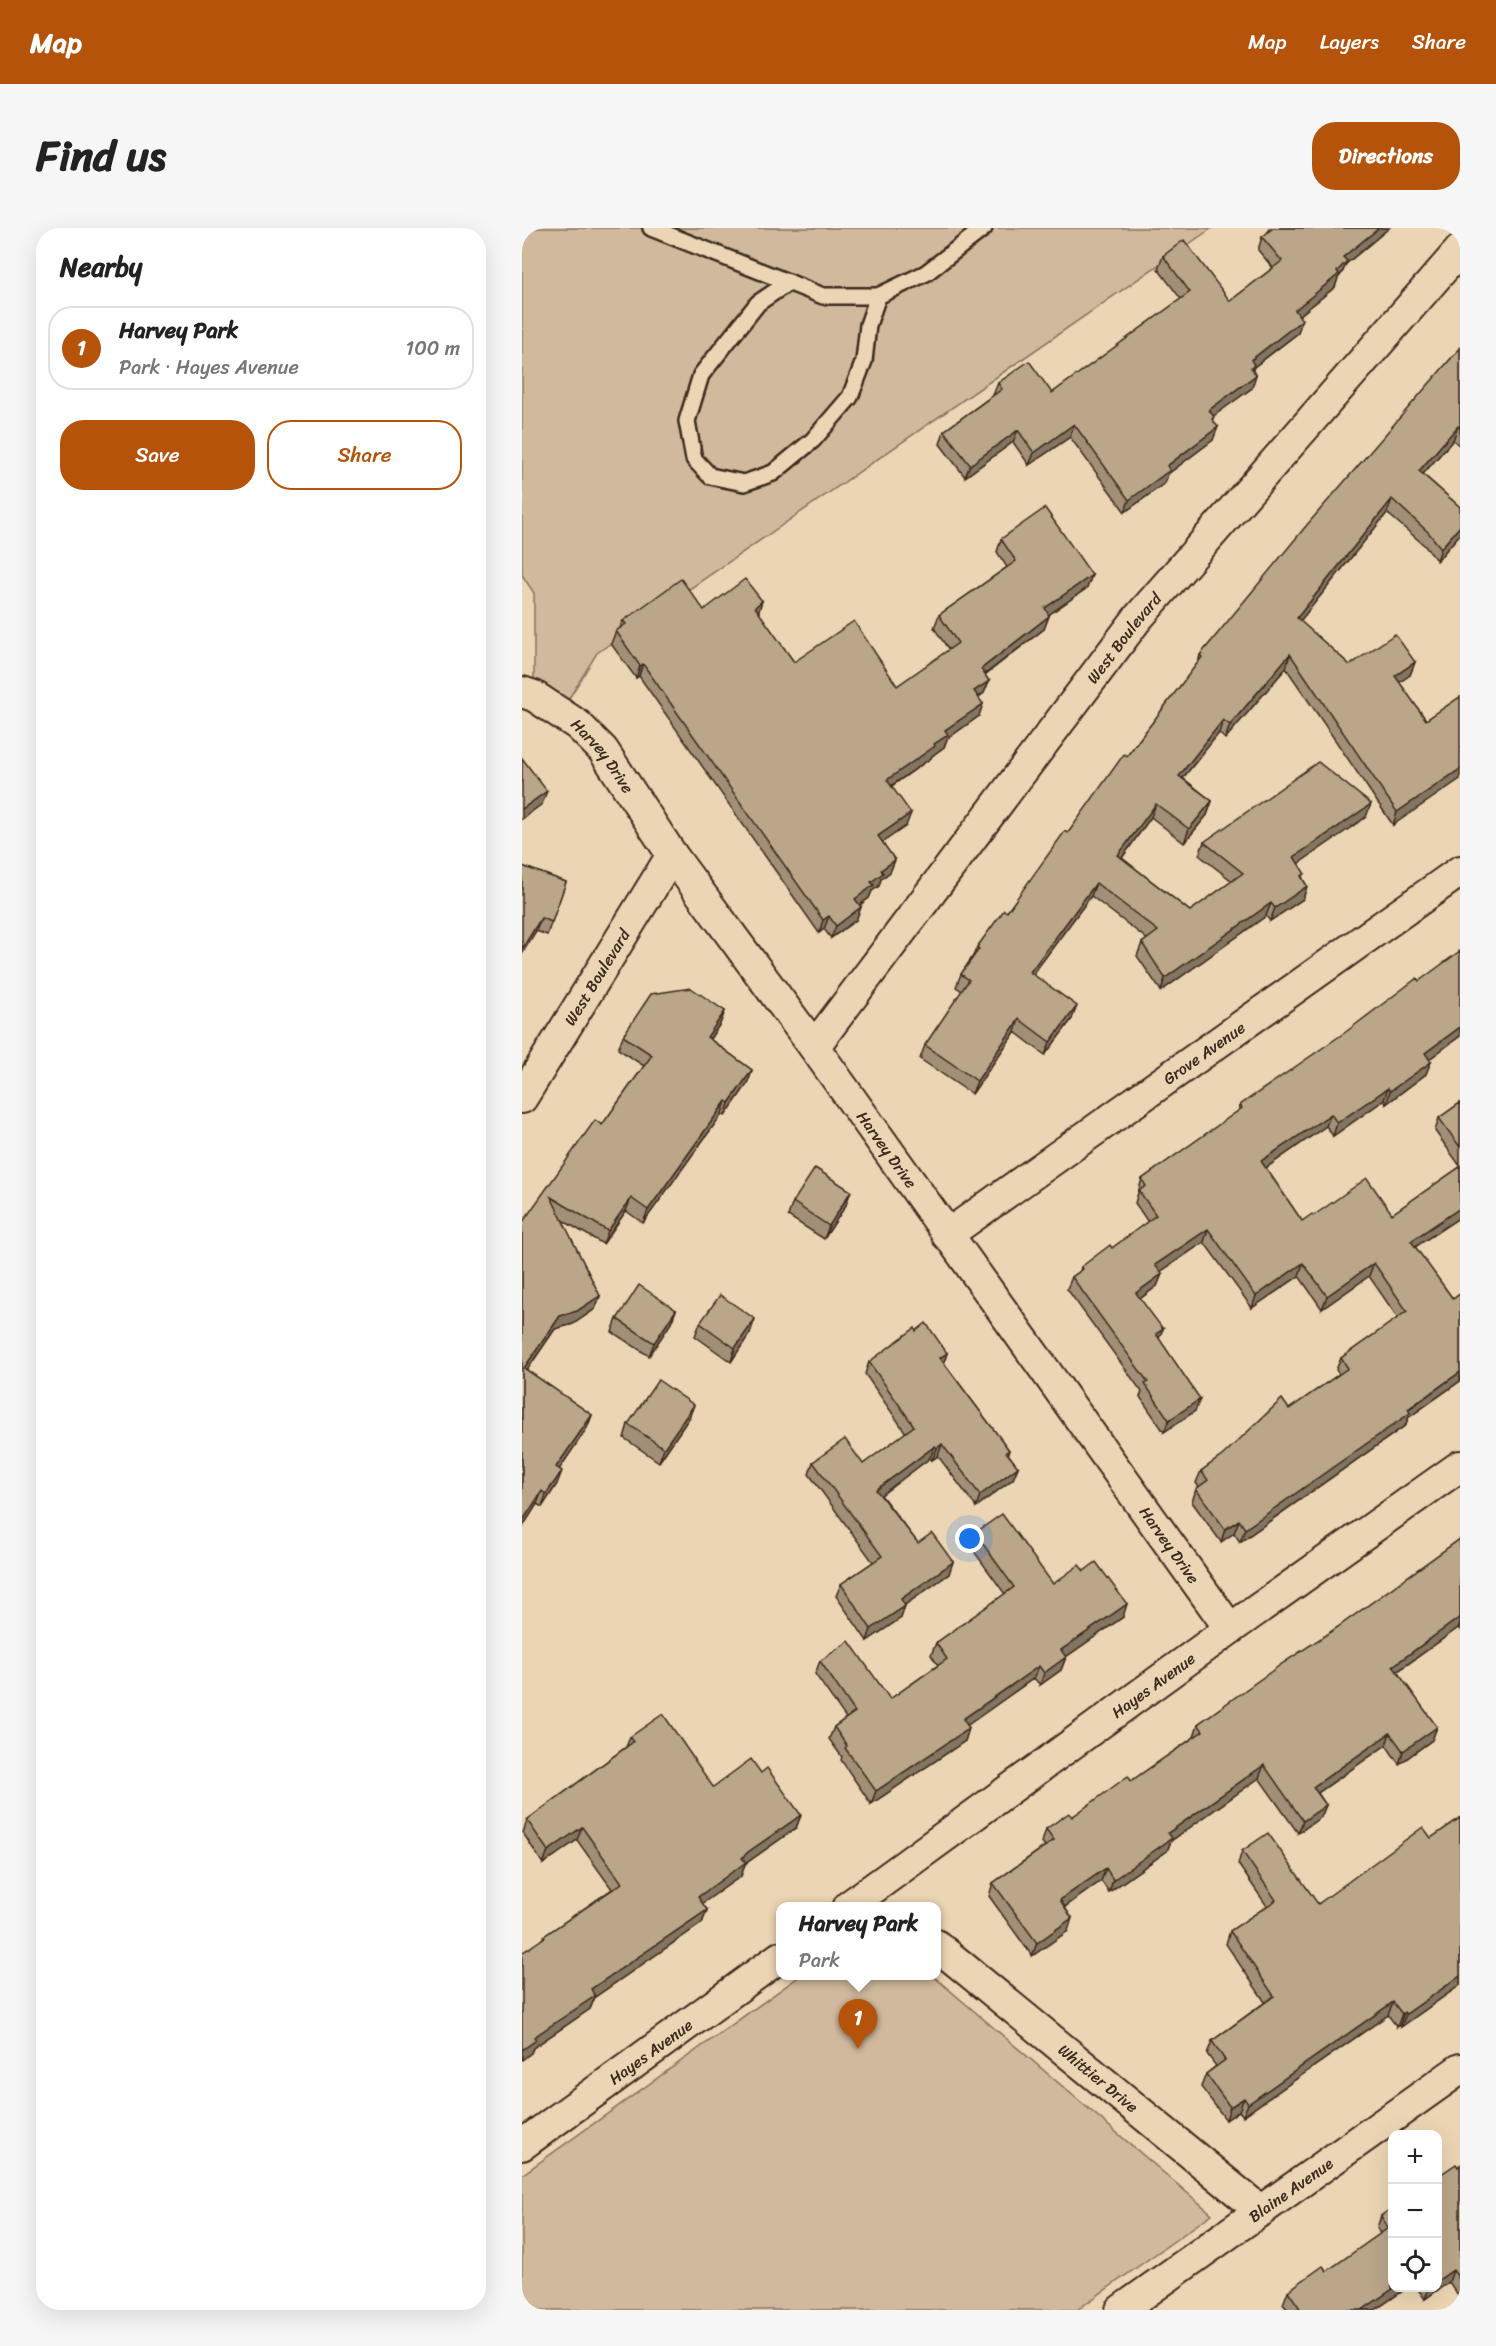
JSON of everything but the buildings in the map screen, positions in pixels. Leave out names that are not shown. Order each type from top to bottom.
[{"type":"street","name":"West Boulevard","points":[[814,1047],[1137,619],[1460,250]]},
{"type":"street","name":"Harvey Drive","points":[[522,692],[534,696],[578,725],[603,750],[672,855],[814,1047],[1230,1629]]},
{"type":"street","name":"West Boulevard","points":[[522,1098],[672,855]]},
{"type":"street","name":"Grove Avenue","points":[[947,1235],[1460,871]]},
{"type":"street","name":"Hayes Avenue","points":[[869,1901],[1230,1629],[1460,1466]]},
{"type":"street","name":"Whittier Drive","points":[[941,1950],[1261,2211]]},
{"type":"street","name":"Hayes Avenue","points":[[522,2145],[776,1960]]},
{"type":"street","name":"Blaine Avenue","points":[[1121,2310],[1460,2068]]},
{"type":"lane","points":[[651,228],[823,296],[878,296],[926,273],[984,228]]},
{"type":"lane","points":[[789,282],[758,303],[701,375],[687,421],[694,459],[710,476],[744,483],[772,473],[813,440],[850,397],[864,361],[868,325],[878,296]]},
{"type":"shaded area","points":[[522,228],[1212,228],[597,653],[560,713],[534,696],[534,593],[522,575]]},
{"type":"shaded area","points":[[794,1980],[938,1980],[1212,2214],[1077,2310],[522,2310],[522,2175]]},
{"type":"place","name":"Harvey Park","points":[[858,2049]]}]
